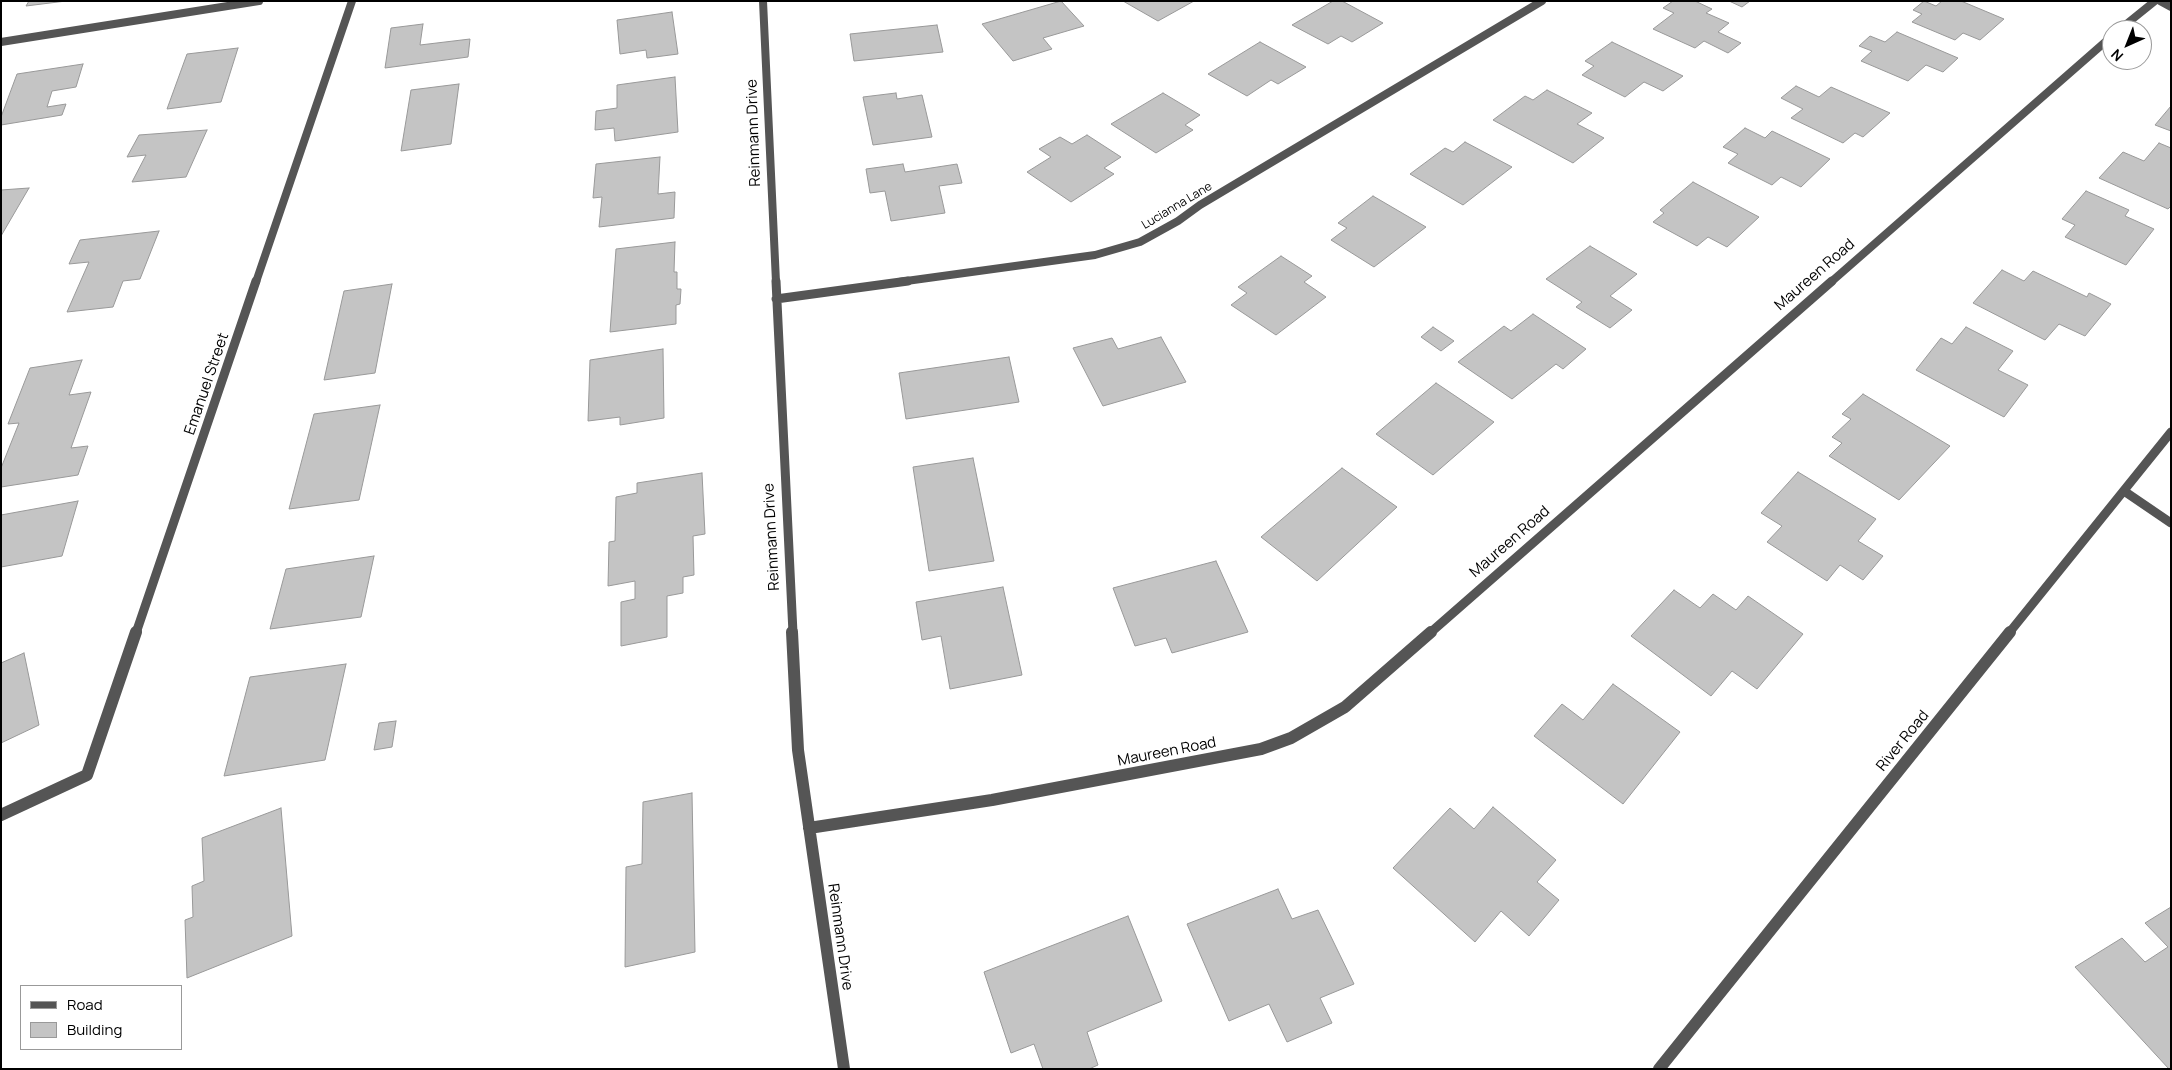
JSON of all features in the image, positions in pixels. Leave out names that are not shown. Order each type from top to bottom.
[{"type":"street","points":[[1,42],[259,1]]},
{"type":"street","name":"Emanuel Street","points":[[1,815],[87,775],[352,1]]},
{"type":"street","name":"Reinmann Drive","points":[[763,1],[798,750],[844,1069]]},
{"type":"street","name":"Lucianna Lane","points":[[776,299],[1095,255],[1140,242],[1178,221],[1200,205],[1542,1]]},
{"type":"street","points":[[2131,20],[2155,1]]},
{"type":"street","points":[[2160,1],[2171,7]]},
{"type":"street","name":"Maureen Road","points":[[809,828],[992,800],[1261,750],[1291,738],[1345,707],[2102,45]]},
{"type":"street","name":"River Road","points":[[1659,1069],[2171,432]]},
{"type":"street","points":[[2124,491],[2171,523]]},
{"type":"building","points":[[29,1],[66,1],[26,6]]},
{"type":"building","points":[[1061,1],[1084,26],[1043,38],[1052,49],[1013,61],[982,24]]},
{"type":"building","points":[[1123,1],[1194,1],[1158,21]]},
{"type":"building","points":[[1333,1],[1342,1],[1383,23],[1352,42],[1341,36],[1328,44],[1292,25]]},
{"type":"building","points":[[1673,1],[1695,1],[1712,9],[1706,13],[1729,23],[1718,32],[1741,43],[1728,53],[1704,41],[1695,48],[1653,29],[1674,13],[1663,8]]},
{"type":"building","points":[[1729,1],[1750,1],[1742,7]]},
{"type":"building","points":[[1924,1],[1936,6],[1942,1],[1961,1],[2004,19],[1980,40],[1963,33],[1955,40],[1912,22],[1922,14],[1913,10]]},
{"type":"building","points":[[672,12],[678,54],[647,58],[646,50],[620,54],[617,20]]},
{"type":"building","points":[[423,24],[420,45],[470,39],[468,57],[385,68],[391,28]]},
{"type":"building","points":[[937,25],[943,52],[854,61],[850,34]]},
{"type":"building","points":[[1897,32],[1958,58],[1943,72],[1926,65],[1908,81],[1861,61],[1872,51],[1859,46],[1870,36],[1885,42]]},
{"type":"building","points":[[1260,42],[1306,67],[1278,84],[1271,80],[1247,96],[1208,74]]},
{"type":"building","points":[[1612,42],[1683,76],[1663,91],[1644,82],[1625,97],[1582,75],[1594,66],[1585,61]]},
{"type":"building","points":[[238,48],[221,102],[167,109],[187,54]]},
{"type":"building","points":[[83,64],[76,87],[52,91],[47,107],[66,104],[62,115],[1,125],[1,117],[17,74]]},
{"type":"building","points":[[675,77],[678,132],[615,141],[614,128],[595,130],[596,111],[617,108],[617,85]]},
{"type":"building","points":[[459,84],[451,144],[401,151],[411,90]]},
{"type":"building","points":[[1796,86],[1819,97],[1831,87],[1890,113],[1863,137],[1855,133],[1843,143],[1791,118],[1803,109],[1781,98]]},
{"type":"building","points":[[1547,90],[1592,113],[1577,124],[1604,138],[1573,163],[1493,120],[1525,96],[1533,100]]},
{"type":"building","points":[[896,93],[897,99],[922,95],[932,137],[873,145],[863,97]]},
{"type":"building","points":[[1163,93],[1200,115],[1185,125],[1193,130],[1156,153],[1111,124]]},
{"type":"building","points":[[2171,106],[2171,131],[2155,125]]},
{"type":"building","points":[[1745,128],[1765,138],[1772,131],[1830,159],[1801,187],[1781,177],[1772,185],[1728,163],[1738,154],[1723,147]]},
{"type":"building","points":[[207,130],[186,177],[132,182],[146,155],[127,157],[139,135]]},
{"type":"building","points":[[1087,135],[1121,157],[1104,168],[1114,174],[1071,202],[1027,172],[1051,157],[1039,149],[1060,137],[1072,144]]},
{"type":"building","points":[[1465,142],[1512,167],[1463,205],[1410,174],[1445,148],[1453,152]]},
{"type":"building","points":[[2159,143],[2171,148],[2171,206],[2168,209],[2099,178],[2123,152],[2144,161]]},
{"type":"building","points":[[660,157],[658,194],[675,192],[674,218],[599,227],[602,197],[593,198],[596,164]]},
{"type":"building","points":[[903,164],[905,172],[957,164],[962,183],[939,186],[945,213],[891,221],[885,191],[870,193],[866,169]]},
{"type":"building","points":[[1693,182],[1759,217],[1727,247],[1708,237],[1697,246],[1653,222],[1664,213],[1660,210]]},
{"type":"building","points":[[29,188],[1,236],[1,190]]},
{"type":"building","points":[[2086,191],[2129,210],[2125,216],[2154,229],[2126,265],[2065,237],[2075,225],[2062,219]]},
{"type":"building","points":[[1373,196],[1426,227],[1374,267],[1331,240],[1347,228],[1338,223]]},
{"type":"building","points":[[159,231],[140,279],[123,281],[113,307],[67,312],[89,262],[69,264],[80,240]]},
{"type":"building","points":[[675,242],[674,272],[677,272],[677,289],[681,289],[680,304],[676,305],[676,324],[610,332],[616,249]]},
{"type":"building","points":[[1590,246],[1637,274],[1610,296],[1632,310],[1610,328],[1576,307],[1582,302],[1546,279]]},
{"type":"building","points":[[1281,256],[1312,276],[1304,282],[1326,297],[1276,335],[1231,305],[1247,293],[1238,287]]},
{"type":"building","points":[[2002,270],[2024,281],[2033,271],[2087,297],[2089,293],[2111,304],[2085,336],[2059,324],[2045,340],[1973,303]]},
{"type":"building","points":[[392,284],[375,373],[324,380],[344,291]]},
{"type":"building","points":[[1533,314],[1586,349],[1563,369],[1556,364],[1512,399],[1458,362],[1504,326],[1511,331]]},
{"type":"building","points":[[1433,327],[1454,341],[1441,351],[1421,337]]},
{"type":"building","points":[[1966,327],[2013,351],[1998,370],[2028,385],[2004,417],[1916,370],[1941,338],[1952,344]]},
{"type":"building","points":[[1161,337],[1186,382],[1103,406],[1073,348],[1112,338],[1118,349]]},
{"type":"building","points":[[663,349],[664,418],[620,425],[620,417],[588,421],[590,360]]},
{"type":"building","points":[[1009,357],[1019,402],[906,419],[899,373]]},
{"type":"building","points":[[82,360],[69,395],[91,392],[71,448],[88,446],[78,475],[1,487],[1,468],[19,423],[8,424],[30,368]]},
{"type":"building","points":[[1436,383],[1494,422],[1433,475],[1376,434]]},
{"type":"building","points":[[1863,394],[1950,446],[1899,500],[1829,456],[1842,443],[1832,437],[1851,419],[1842,414]]},
{"type":"building","points":[[380,405],[359,500],[289,509],[314,414]]},
{"type":"building","points":[[973,458],[994,561],[929,571],[913,467]]},
{"type":"building","points":[[1342,468],[1397,507],[1317,581],[1261,537]]},
{"type":"building","points":[[1798,472],[1876,519],[1858,541],[1883,556],[1863,580],[1840,565],[1827,581],[1767,542],[1782,526],[1761,513]]},
{"type":"building","points":[[702,473],[705,534],[693,536],[694,575],[683,577],[683,593],[667,596],[667,637],[621,646],[621,602],[635,599],[635,581],[608,586],[609,542],[615,541],[616,497],[637,493],[637,483]]},
{"type":"building","points":[[78,501],[62,556],[1,567],[1,515]]},
{"type":"building","points":[[374,556],[361,617],[270,629],[286,569]]},
{"type":"building","points":[[1216,561],[1248,632],[1172,653],[1166,638],[1135,646],[1113,588]]},
{"type":"building","points":[[1003,587],[1022,675],[950,689],[941,636],[922,640],[916,602]]},
{"type":"building","points":[[1674,590],[1700,608],[1713,594],[1736,610],[1748,596],[1803,634],[1757,689],[1732,671],[1711,696],[1631,636]]},
{"type":"building","points":[[24,653],[39,725],[1,743],[1,663]]},
{"type":"building","points":[[346,664],[325,760],[224,776],[250,677]]},
{"type":"building","points":[[1613,684],[1680,732],[1623,804],[1534,736],[1562,704],[1583,720]]},
{"type":"building","points":[[396,721],[392,747],[374,750],[379,723]]},
{"type":"building","points":[[692,793],[695,952],[625,967],[626,867],[642,864],[643,802]]},
{"type":"building","points":[[1493,807],[1556,860],[1537,882],[1559,900],[1529,936],[1501,911],[1475,942],[1393,868],[1450,808],[1474,829]]},
{"type":"building","points":[[281,808],[292,936],[187,978],[185,920],[193,917],[192,886],[204,881],[202,838]]},
{"type":"building","points":[[1278,889],[1292,919],[1318,910],[1354,984],[1320,998],[1332,1023],[1287,1042],[1269,1004],[1229,1021],[1187,924]]},
{"type":"building","points":[[2171,907],[2171,1069],[2169,1069],[2075,967],[2122,938],[2145,962],[2168,947],[2145,923]]},
{"type":"building","points":[[1128,916],[1162,1001],[1087,1032],[1098,1065],[1089,1069],[1043,1069],[1034,1044],[1011,1053],[984,972]]}]
